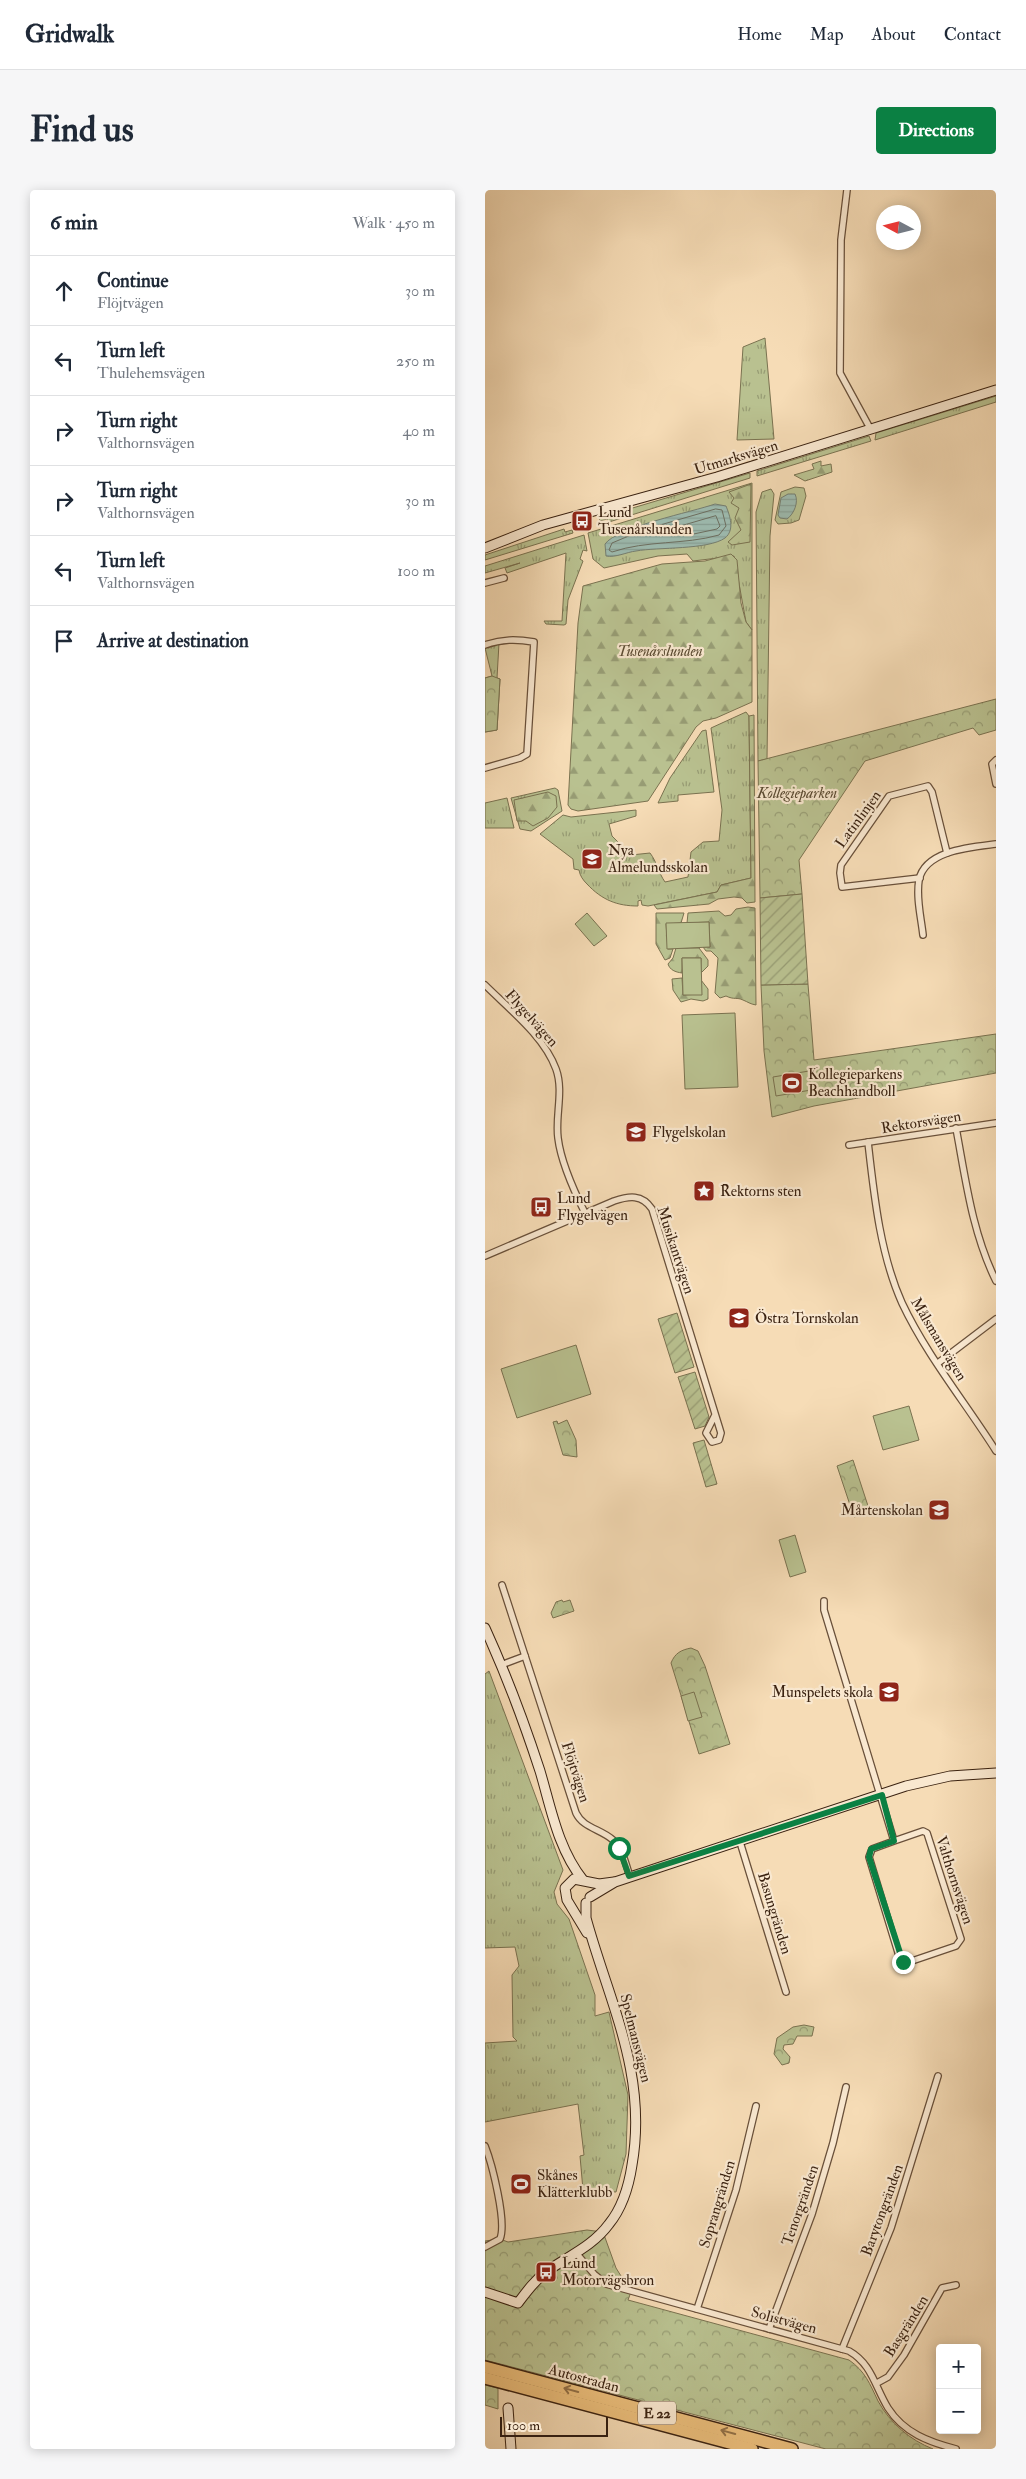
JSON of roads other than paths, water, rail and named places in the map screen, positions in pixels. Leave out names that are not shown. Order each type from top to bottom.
[{"type":"highway","name":"Autostradan","points":[[490,2374],[792,2449]]},
{"type":"highway","name":"Autostradan","points":[[522,2382],[752,2449]]},
{"type":"main road","name":"Utmarksvägen","points":[[485,548],[543,525],[615,503],[686,486],[996,390]]},
{"type":"main road","name":"Spelmansvägen","points":[[485,1628],[501,1665],[572,1866],[590,1886],[586,1918],[593,1944],[616,2008],[629,2057],[636,2098],[636,2134],[631,2172],[621,2203],[610,2222],[597,2238],[577,2254],[542,2276],[519,2303],[485,2292]]},
{"type":"main road","points":[[571,1904],[581,1905],[615,1882],[629,1876],[740,1842],[906,1786],[950,1776],[996,1773]]},
{"type":"main road","name":"Spelmansvägen","points":[[572,1866],[570,1881],[565,1888],[565,1895],[593,1944]]},
{"type":"main road","points":[[570,1881],[615,1882]]},
{"type":"main road","points":[[508,2408],[511,2449]]},
{"type":"street","points":[[847,190],[841,240],[840,373],[871,430]]},
{"type":"street","points":[[485,583],[504,578]]},
{"type":"street","points":[[485,644],[517,639],[534,642],[527,754],[520,758],[485,768]]},
{"type":"street","points":[[996,760],[992,764],[996,784]]},
{"type":"street","name":"Latinlinjen","points":[[919,878],[842,887],[841,865],[889,796],[928,786],[932,792],[947,853]]},
{"type":"street","points":[[923,935],[918,896],[919,878],[925,868],[947,853],[996,844]]},
{"type":"street","name":"Flygelvägen","points":[[485,985],[530,1030],[554,1064],[558,1078],[558,1137],[560,1150],[585,1213]]},
{"type":"street","name":"Rektorsvägen","points":[[849,1145],[996,1123]]},
{"type":"street","points":[[956,1128],[972,1217],[983,1253],[996,1281]]},
{"type":"street","name":"Målsmansvägen","points":[[868,1142],[881,1230],[892,1275],[915,1327],[996,1451]]},
{"type":"street","name":"Musikantvägen","points":[[485,1256],[627,1197],[641,1199],[648,1203],[715,1415]]},
{"type":"street","points":[[938,1363],[996,1319]]},
{"type":"street","name":"Flöjtvägen","points":[[502,1585],[579,1821],[605,1834],[616,1844],[629,1876]]},
{"type":"street","points":[[824,1601],[824,1610],[882,1795],[894,1841]]},
{"type":"street","points":[[501,1665],[525,1656]]},
{"type":"street","name":"Valthornsvägen","points":[[923,1831],[927,1833],[961,1939],[957,1946],[907,1962],[900,1959],[869,1857],[871,1849],[894,1841],[923,1831]]},
{"type":"street","name":"Basungränden","points":[[740,1842],[786,1992]]},
{"type":"street","name":"Barytongränden","points":[[842,2349],[891,2228],[938,2076]]},
{"type":"street","name":"Tenorgränden","points":[[769,2328],[812,2214],[847,2087]]},
{"type":"street","name":"Soprangränden","points":[[697,2309],[735,2190],[755,2106]]},
{"type":"street","points":[[485,2146],[496,2180],[501,2229],[499,2239],[485,2246]]},
{"type":"street","name":"Solistvägen","points":[[577,2254],[593,2274],[607,2284],[842,2349],[861,2360],[877,2383],[888,2408],[904,2426],[929,2442],[956,2449]]},
{"type":"street","name":"Basgränden","points":[[877,2383],[888,2377],[904,2355],[942,2288],[956,2285]]},
{"type":"water","points":[[788,494],[795,494],[795,508],[787,519],[780,518],[778,515],[781,498]]},
{"type":"water","points":[[715,504],[726,506],[731,523],[728,535],[717,542],[707,545],[645,550],[606,556],[605,544],[624,532]]},
{"type":"place","name":"Lund Tusenårslunden","points":[[582,521]]},
{"type":"place","name":"Nya Almelundsskolan","points":[[592,859]]},
{"type":"place","name":"Kollegieparkens Beachhandboll","points":[[792,1083]]},
{"type":"place","name":"Flygelskolan","points":[[636,1132]]},
{"type":"place","name":"Rektorns sten","points":[[704,1191]]},
{"type":"place","name":"Lund Flygelvägen","points":[[541,1207]]},
{"type":"place","name":"Östra Tornskolan","points":[[739,1318]]},
{"type":"place","name":"Mårtenskolan","points":[[939,1510]]},
{"type":"place","name":"Munspelets skola","points":[[889,1692]]},
{"type":"place","name":"Skånes Klätterklubb","points":[[521,2184]]},
{"type":"place","name":"Lund Motorvägsbron","points":[[546,2272]]},
{"type":"park label","name":"Tusenårslunden","points":[[660,651]]},
{"type":"park label","name":"Kollegieparken","points":[[797,793]]}]
